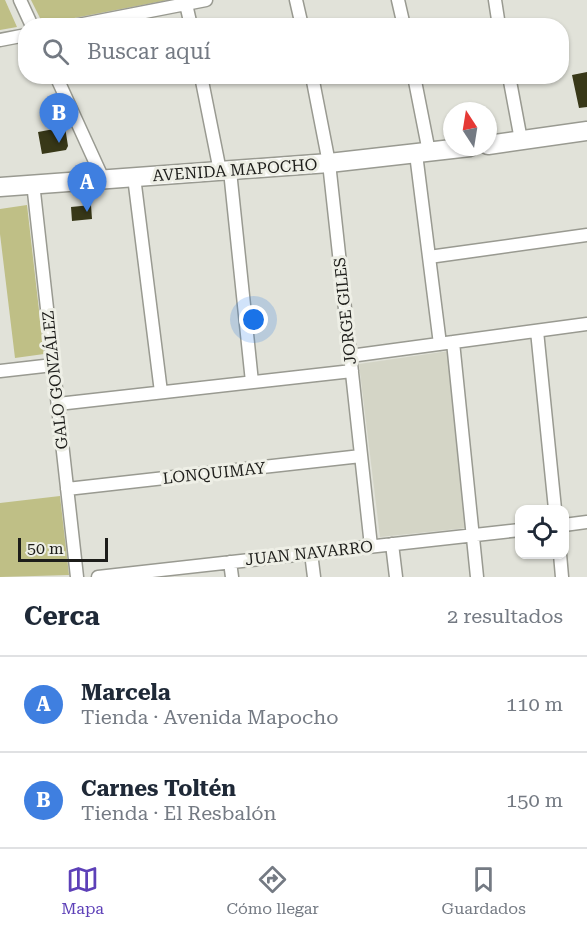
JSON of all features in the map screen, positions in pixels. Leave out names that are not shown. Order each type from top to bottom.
[{"type":"main road","points":[[497,144],[587,131]]},
{"type":"main road","name":"AVENIDA MAPOCHO","points":[[0,187],[329,163],[443,150]]},
{"type":"street","points":[[20,0],[28,18]]},
{"type":"street","points":[[114,18],[206,0]]},
{"type":"street","points":[[296,0],[300,18]]},
{"type":"street","points":[[398,0],[402,18]]},
{"type":"street","points":[[495,0],[498,18]]},
{"type":"street","points":[[186,4],[189,18]]},
{"type":"street","points":[[0,40],[18,37]]},
{"type":"street","points":[[60,84],[103,178]]},
{"type":"street","points":[[203,84],[225,171],[252,382]]},
{"type":"street","name":"JORGE GILES","points":[[314,84],[329,163],[371,546]]},
{"type":"street","points":[[415,84],[423,153],[429,257],[440,344]]},
{"type":"street","points":[[510,84],[521,140]]},
{"type":"street","points":[[134,177],[161,392]]},
{"type":"street","name":"GALO GONZÁLEZ","points":[[33,183],[77,577]]},
{"type":"street","points":[[429,257],[587,235]]},
{"type":"street","points":[[350,356],[587,324]]},
{"type":"street","points":[[537,331],[554,505]]},
{"type":"street","points":[[453,342],[477,577]]},
{"type":"street","points":[[0,371],[53,365]]},
{"type":"street","points":[[58,404],[352,370]]},
{"type":"street","name":"LONQUIMAY","points":[[67,489],[361,456]]},
{"type":"street","points":[[569,524],[587,522]]},
{"type":"street","name":"JUAN NAVARRO","points":[[98,577],[515,530]]},
{"type":"street","points":[[392,544],[396,577]]},
{"type":"street","points":[[311,553],[314,577]]},
{"type":"street","points":[[560,559],[562,577]]},
{"type":"street","points":[[230,562],[232,577]]},
{"type":"shaded area","points":[[449,351],[466,528],[380,537],[359,364]]},
{"type":"green space","points":[[0,0],[5,0],[17,27],[0,30]]},
{"type":"green space","points":[[31,0],[168,0],[74,18],[40,18]]},
{"type":"green space","points":[[27,205],[44,354],[15,358],[0,234],[0,209]]},
{"type":"green space","points":[[60,496],[69,575],[0,577],[0,503]]},
{"type":"building","points":[[587,72],[587,107],[579,108],[572,75]]},
{"type":"building","points":[[65,127],[68,146],[66,150],[42,154],[38,132]]},
{"type":"building","points":[[91,205],[92,219],[72,221],[71,207]]},
{"type":"place","name":"Carnes Toltén","points":[[59,143]]},
{"type":"place","name":"Marcela","points":[[87,212]]}]
